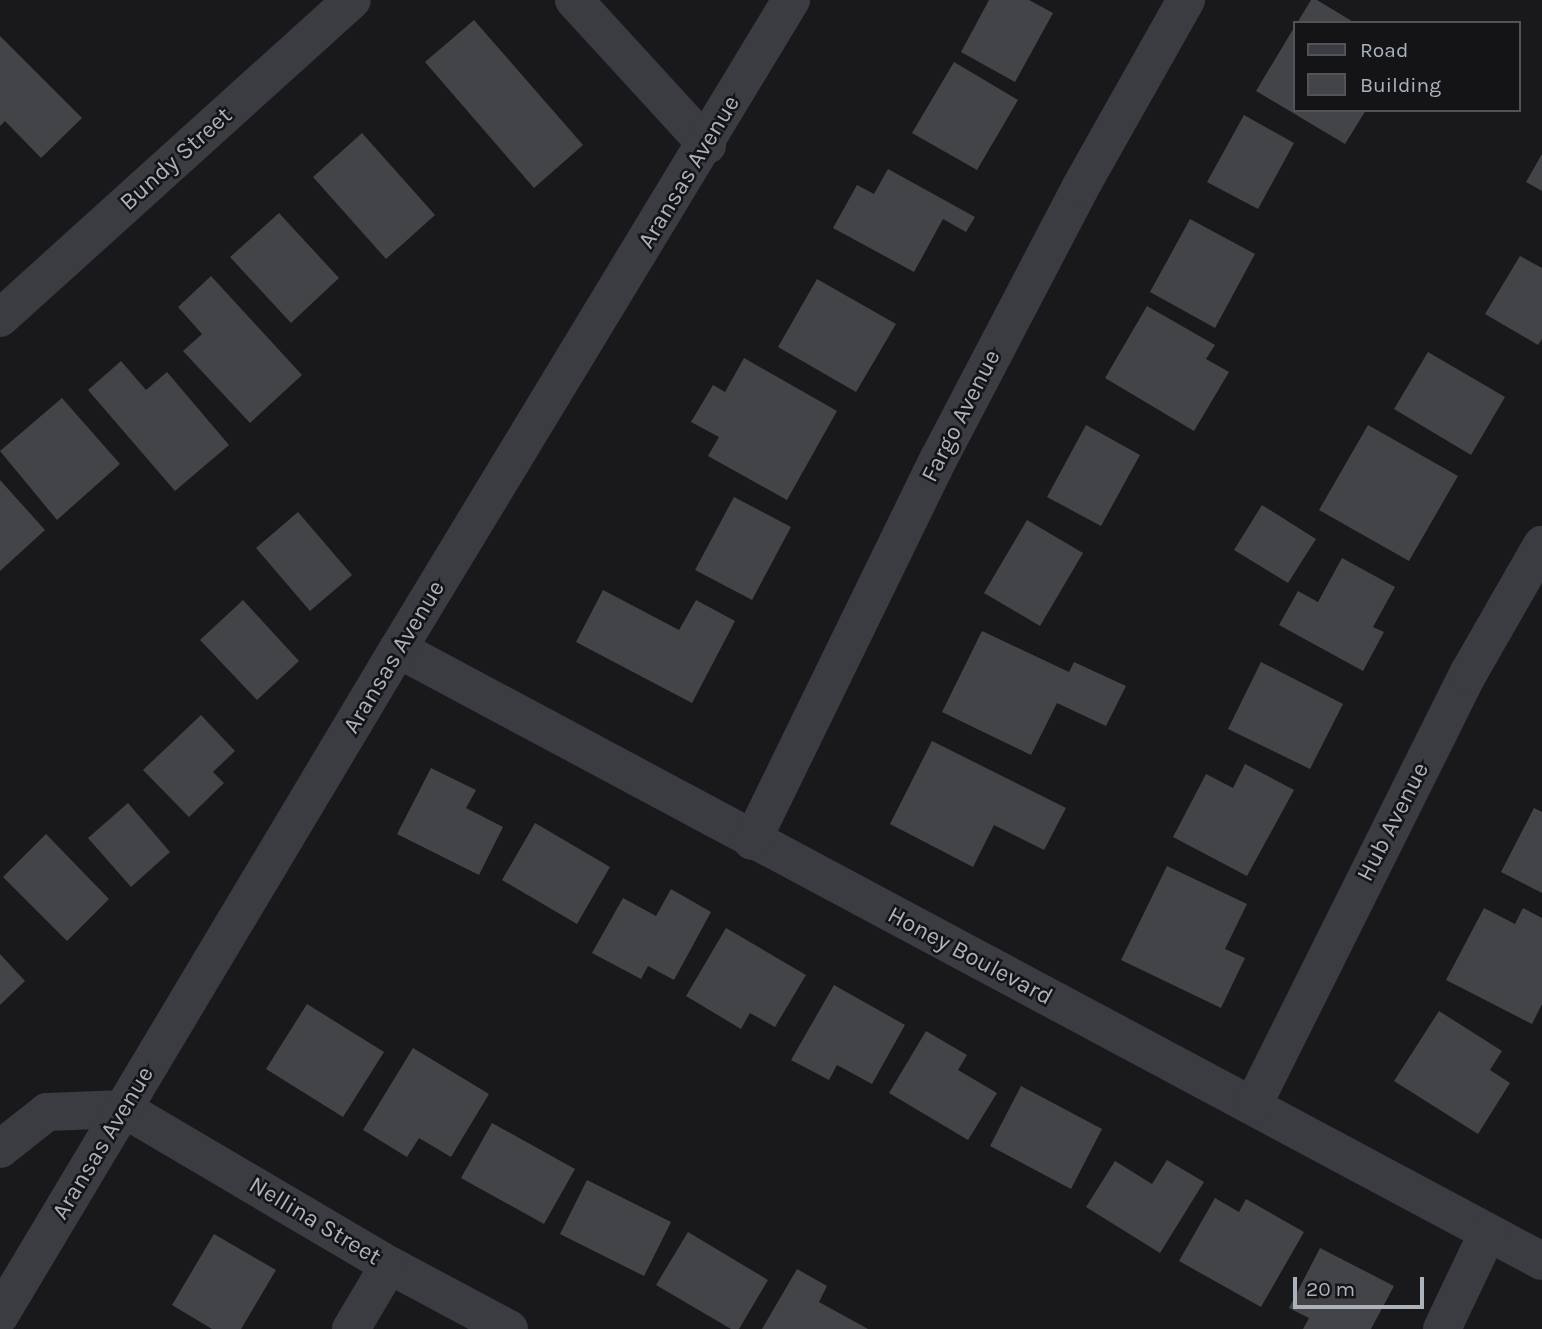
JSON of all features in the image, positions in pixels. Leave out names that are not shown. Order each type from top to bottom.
[{"type":"street","name":"Bundy Street","points":[[0,318],[352,0]]},
{"type":"street","points":[[574,0],[706,145]]},
{"type":"street","name":"Aransas Avenue","points":[[0,1315],[398,649],[706,145],[791,0]]},
{"type":"street","name":"Fargo Avenue","points":[[752,841],[939,458],[1080,188],[1186,0]]},
{"type":"street","name":"Hub Avenue","points":[[1253,1105],[1468,674],[1542,544]]},
{"type":"street","name":"Honey Boulevard","points":[[398,649],[752,841],[1542,1261]]},
{"type":"street","points":[[0,1149],[47,1112],[124,1109]]},
{"type":"street","name":"Nellina Street","points":[[124,1109],[389,1265],[509,1329]]},
{"type":"street","points":[[1442,1329],[1488,1232]]},
{"type":"street","points":[[351,1329],[389,1265]]},
{"type":"building","points":[[989,0],[1029,0],[1053,13],[1015,82],[961,52]]},
{"type":"building","points":[[1311,0],[1317,0],[1352,21],[1298,21]]},
{"type":"building","points":[[474,20],[583,145],[534,188],[425,62]]},
{"type":"building","points":[[1294,28],[1294,112],[1365,112],[1345,144],[1256,91]]},
{"type":"building","points":[[0,36],[82,118],[41,158],[5,121],[0,126]]},
{"type":"building","points":[[954,62],[1018,100],[977,170],[912,133]]},
{"type":"building","points":[[1244,115],[1294,143],[1258,209],[1207,182]]},
{"type":"building","points":[[362,133],[435,215],[386,259],[313,177]]},
{"type":"building","points":[[1542,154],[1542,191],[1526,182]]},
{"type":"building","points":[[888,169],[975,217],[966,232],[943,219],[914,272],[833,228],[857,185],[874,194]]},
{"type":"building","points":[[279,213],[339,278],[291,323],[230,257]]},
{"type":"building","points":[[1190,219],[1255,254],[1215,328],[1150,292]]},
{"type":"building","points":[[1520,256],[1542,268],[1542,339],[1538,345],[1485,314]]},
{"type":"building","points":[[211,276],[302,375],[250,423],[183,351],[202,334],[178,307]]},
{"type":"building","points":[[817,279],[896,324],[856,392],[778,347]]},
{"type":"building","points":[[1147,306],[1215,345],[1206,359],[1229,372],[1194,431],[1105,378]]},
{"type":"building","points":[[1428,352],[1505,397],[1471,455],[1394,409]]},
{"type":"building","points":[[744,358],[837,411],[787,500],[708,456],[719,437],[691,422],[713,385],[725,392]]},
{"type":"building","points":[[121,361],[146,390],[167,372],[229,445],[175,491],[88,390]]},
{"type":"building","points":[[62,398],[120,464],[57,520],[0,451]]},
{"type":"building","points":[[1086,425],[1140,455],[1101,526],[1047,497]]},
{"type":"building","points":[[1368,425],[1458,476],[1409,561],[1319,510]]},
{"type":"building","points":[[0,480],[45,530],[0,571]]},
{"type":"building","points":[[734,497],[791,527],[752,600],[695,570]]},
{"type":"building","points":[[1262,505],[1316,539],[1288,583],[1234,550]]},
{"type":"building","points":[[298,512],[352,575],[310,611],[256,548]]},
{"type":"building","points":[[1027,520],[1083,553],[1040,626],[984,593]]},
{"type":"building","points":[[1342,558],[1395,587],[1373,627],[1384,632],[1363,671],[1279,625],[1298,591],[1318,602]]},
{"type":"building","points":[[603,590],[679,630],[696,600],[735,621],[692,703],[576,642]]},
{"type":"building","points":[[243,600],[299,661],[257,700],[200,640]]},
{"type":"building","points":[[982,631],[1069,672],[1074,662],[1126,686],[1106,726],[1057,703],[1031,755],[942,712]]},
{"type":"building","points":[[1261,662],[1343,704],[1310,769],[1228,729]]},
{"type":"building","points":[[201,715],[235,751],[213,772],[224,783],[189,817],[143,770]]},
{"type":"building","points":[[932,741],[1066,808],[1044,850],[994,825],[973,867],[890,824]]},
{"type":"building","points":[[1245,764],[1294,790],[1247,876],[1173,837],[1206,774],[1233,788]]},
{"type":"building","points":[[431,768],[476,790],[466,808],[503,827],[479,875],[397,834]]},
{"type":"building","points":[[128,803],[170,852],[131,887],[88,838]]},
{"type":"building","points":[[1534,808],[1542,812],[1542,893],[1501,872]]},
{"type":"building","points":[[535,823],[610,867],[577,924],[502,880]]},
{"type":"building","points":[[46,834],[109,899],[67,941],[3,877]]},
{"type":"building","points":[[1167,866],[1247,904],[1225,949],[1245,958],[1221,1008],[1121,960]]},
{"type":"building","points":[[671,889],[711,912],[674,980],[648,966],[641,979],[592,953],[623,898],[656,916]]},
{"type":"building","points":[[1484,908],[1515,924],[1523,908],[1542,918],[1542,1004],[1532,1024],[1446,980]]},
{"type":"building","points":[[726,928],[806,975],[775,1027],[750,1013],[741,1029],[686,996]]},
{"type":"building","points":[[0,954],[25,981],[0,1005]]},
{"type":"building","points":[[834,985],[905,1025],[872,1084],[837,1065],[829,1080],[791,1060]]},
{"type":"building","points":[[307,1004],[384,1052],[343,1117],[266,1069]]},
{"type":"building","points":[[1439,1011],[1502,1051],[1490,1070],[1510,1083],[1478,1134],[1394,1081]]},
{"type":"building","points":[[926,1031],[967,1055],[958,1070],[997,1093],[968,1140],[889,1093]]},
{"type":"building","points":[[413,1048],[489,1094],[451,1157],[419,1138],[407,1157],[363,1130]]},
{"type":"building","points":[[1021,1086],[1102,1129],[1071,1189],[990,1146]]},
{"type":"building","points":[[492,1123],[575,1169],[544,1224],[461,1178]]},
{"type":"building","points":[[1167,1160],[1204,1182],[1160,1253],[1086,1207],[1115,1161],[1152,1184]]},
{"type":"building","points":[[587,1180],[671,1222],[644,1276],[560,1234]]},
{"type":"building","points":[[1215,1198],[1239,1212],[1246,1199],[1304,1232],[1261,1307],[1179,1261]]},
{"type":"building","points":[[688,1232],[768,1280],[739,1329],[731,1329],[656,1285]]},
{"type":"building","points":[[214,1234],[276,1270],[241,1329],[212,1329],[172,1305]]},
{"type":"building","points":[[1320,1248],[1394,1286],[1371,1329],[1303,1329],[1309,1318],[1289,1308]]},
{"type":"building","points":[[797,1269],[827,1286],[819,1302],[868,1329],[762,1329]]}]
